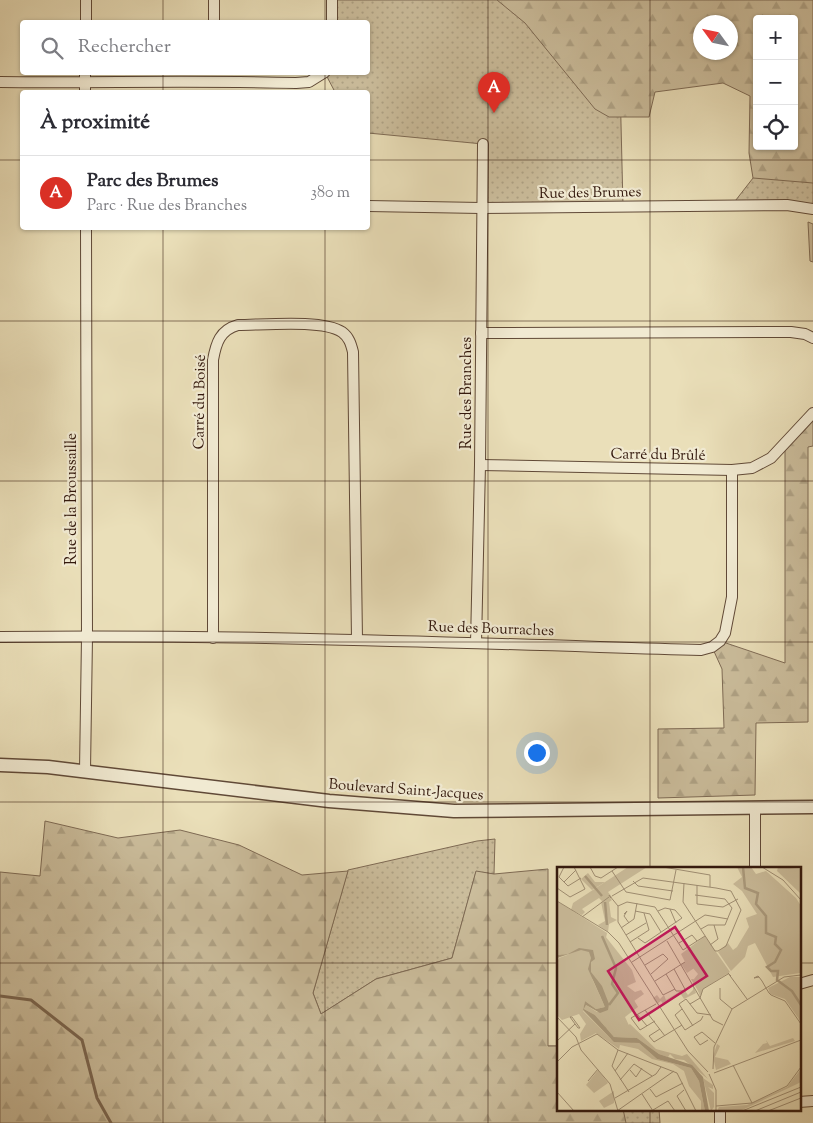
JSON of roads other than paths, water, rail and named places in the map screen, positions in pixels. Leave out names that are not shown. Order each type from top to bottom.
[{"type":"street","points":[[86,0],[86,20]]},
{"type":"street","points":[[214,0],[214,20]]},
{"type":"street","points":[[332,0],[332,20]]},
{"type":"street","points":[[0,82],[85,83],[215,76],[296,83],[309,82],[321,75]]},
{"type":"street","name":"Rue des Branches","points":[[476,643],[480,465],[483,144]]},
{"type":"street","name":"Rue des Brumes","points":[[370,206],[481,208],[787,205],[813,208]]},
{"type":"street","name":"Rue de la Broussaille","points":[[85,771],[87,636],[86,230]]},
{"type":"street","name":"Carré du Boisé","points":[[213,638],[213,360],[215,345],[225,331],[238,325],[323,325],[342,333],[350,340],[353,352],[357,639]]},
{"type":"street","points":[[481,333],[791,332],[805,334],[813,338]]},
{"type":"street","name":"Carré du Brûlé","points":[[480,465],[732,470],[752,468],[772,458],[813,412]]},
{"type":"street","name":"Rue des Bourraches","points":[[0,637],[357,639],[701,650],[712,647],[720,641],[725,633],[732,598],[732,470]]},
{"type":"street","name":"Boulevard Saint-Jacques","points":[[0,765],[48,767],[328,801],[454,811],[813,806]]},
{"type":"street","points":[[754,867],[755,807]]},
{"type":"street","points":[[800,984],[813,980]]},
{"type":"street","points":[[800,1102],[813,1101]]},
{"type":"street","points":[[720,1110],[720,1123]]},
{"type":"waterway","points":[[0,996],[31,1000],[82,1040],[97,1098],[111,1123]]},
{"type":"place","name":"Parc des Brumes","points":[[494,113]]}]
